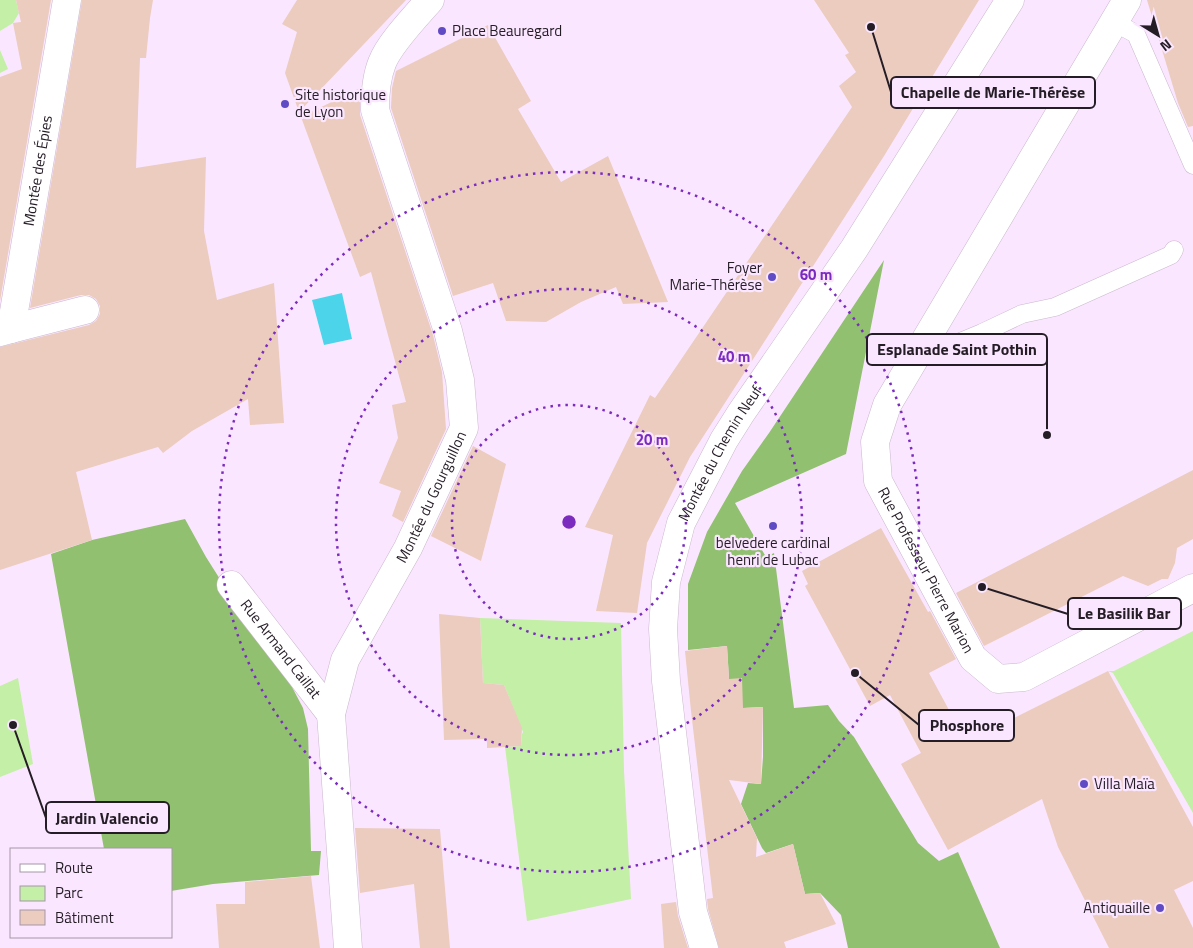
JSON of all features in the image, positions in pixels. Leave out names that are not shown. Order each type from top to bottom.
[{"type":"street","name":"Montée des Épies","points":[[5,331],[67,0]]},
{"type":"street","name":"Montée du Gourguillon","points":[[348,948],[330,714],[345,660],[408,548],[464,428],[460,380],[448,331],[375,110],[376,87],[382,62],[403,31],[430,0]]},
{"type":"street","name":"Montée du Chemin Neuf","points":[[704,948],[693,912],[666,681],[663,629],[666,582],[681,523],[724,440],[854,250],[1010,0]]},
{"type":"street","name":"Rue Professeur Pierre Marion","points":[[1120,11],[887,405],[875,442],[878,481],[973,658],[998,678],[1024,677],[1193,588]]},
{"type":"street","points":[[5,331],[85,310]]},
{"type":"street","name":"Rue Armand Caillat","points":[[231,585],[330,714]]},
{"type":"lane","points":[[1120,11],[1136,34],[1193,165]]},
{"type":"lane","points":[[912,362],[1022,314],[1056,307],[1171,255],[1174,250]]},
{"type":"green space","points":[[0,0],[16,0],[19,13],[13,23],[0,31]]},
{"type":"green space","points":[[0,50],[8,69],[0,73]]},
{"type":"green space","points":[[884,260],[846,454],[735,503],[766,557],[774,553],[794,708],[828,705],[839,721],[854,737],[918,843],[939,861],[958,852],[1000,948],[848,948],[841,915],[820,893],[805,894],[793,844],[766,853],[741,804],[748,783],[761,784],[763,707],[743,708],[729,679],[727,646],[688,650],[688,584],[707,532],[742,471]]},
{"type":"green space","points":[[185,519],[206,557],[292,687],[303,708],[308,729],[311,851],[321,851],[319,875],[213,884],[172,891],[172,848],[104,848],[51,554],[92,540]]},
{"type":"green space","points":[[480,618],[621,623],[624,771],[631,899],[527,921],[505,747],[521,746],[523,732],[504,685],[483,683]]},
{"type":"green space","points":[[1193,631],[1193,813],[1113,673],[1108,671],[1114,671]]},
{"type":"green space","points":[[18,678],[33,764],[0,777],[0,686]]},
{"type":"water","points":[[342,293],[352,339],[324,345],[312,300]]},
{"type":"building","points":[[16,0],[51,0],[0,301],[0,77],[22,69],[13,23],[21,22]]},
{"type":"building","points":[[82,0],[153,0],[146,58],[140,58],[136,168],[206,157],[204,231],[217,300],[274,283],[284,423],[250,425],[248,399],[192,431],[163,453],[158,447],[76,472],[92,540],[0,570],[0,347],[89,325],[96,321],[100,314],[100,306],[96,299],[89,295],[81,295],[30,308]]},
{"type":"building","points":[[297,0],[406,0],[299,112],[285,73],[297,32],[282,24]]},
{"type":"building","points":[[814,0],[979,0],[884,156],[690,457],[647,543],[637,613],[596,611],[613,535],[585,527],[650,395],[655,398],[852,107],[839,86],[856,72],[845,55],[849,53]]},
{"type":"building","points":[[1147,0],[1193,0],[1193,126],[1188,127],[1178,103]]},
{"type":"building","points":[[488,25],[531,101],[518,109],[561,182],[608,156],[668,302],[623,304],[616,287],[581,302],[546,322],[506,321],[493,283],[453,296],[391,108],[392,88],[396,71]]},
{"type":"building","points":[[360,88],[360,115],[433,335],[442,372],[446,429],[403,522],[392,516],[401,491],[379,483],[398,438],[392,405],[406,402],[371,272],[360,277],[301,117]]},
{"type":"building","points":[[473,446],[506,464],[481,561],[431,536]]},
{"type":"building","points":[[1193,470],[1193,539],[1177,548],[1175,563],[1168,579],[1162,579],[1148,586],[1123,576],[984,646],[956,593]]},
{"type":"building","points":[[881,528],[956,659],[929,673],[962,734],[964,734],[968,741],[1108,671],[1193,827],[1193,881],[1174,890],[1193,928],[1193,948],[1109,948],[1058,847],[1042,799],[948,850],[901,764],[921,753],[890,695],[870,706],[805,586],[808,584],[802,571]]},
{"type":"building","points":[[439,614],[480,618],[483,683],[504,685],[522,728],[521,746],[487,748],[487,739],[444,740]]},
{"type":"building","points":[[727,646],[729,679],[742,678],[743,708],[763,707],[761,784],[729,780],[757,838],[756,857],[793,844],[805,894],[820,893],[836,924],[784,942],[786,948],[719,948],[708,909],[707,899],[713,898],[685,651]]},
{"type":"building","points":[[355,828],[440,829],[450,948],[420,948],[414,884],[360,893]]},
{"type":"building","points":[[311,876],[320,948],[219,948],[216,904],[245,904],[245,882]]},
{"type":"building","points":[[676,902],[678,916],[688,948],[664,948],[661,904]]},
{"type":"place","name":"Chapelle de Marie-Thérèse","points":[[871,27]]},
{"type":"place","name":"Place Beauregard","points":[[442,31]]},
{"type":"place","name":"Site historique de Lyon","points":[[285,104]]},
{"type":"place","name":"Foyer Marie-Thérèse","points":[[772,277]]},
{"type":"place","name":"Esplanade Saint Pothin","points":[[1047,435]]},
{"type":"place","name":"belvedere cardinal henri de Lubac","points":[[773,526]]},
{"type":"place","name":"Le Basilik Bar","points":[[982,587]]},
{"type":"place","name":"Phosphore","points":[[855,673]]},
{"type":"place","name":"Jardin Valencio","points":[[13,725]]},
{"type":"place","name":"Villa Maïa","points":[[1084,784]]},
{"type":"place","name":"Antiquaille","points":[[1160,908]]}]
